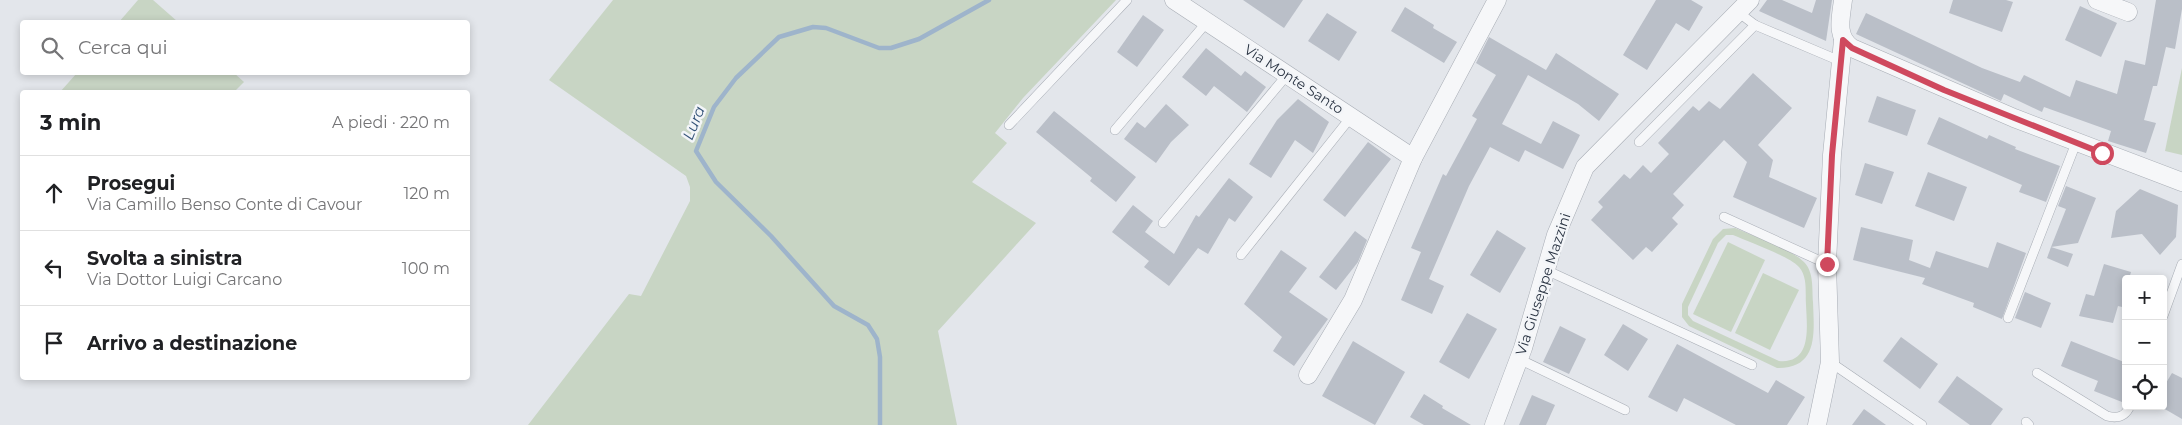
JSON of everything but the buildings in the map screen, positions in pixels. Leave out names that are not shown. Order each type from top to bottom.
[{"type":"street","name":"Via Monte Santo","points":[[1174,0],[1413,158]]},
{"type":"street","points":[[1308,375],[1353,300],[1413,158],[1497,0]]},
{"type":"street","points":[[1817,425],[1830,362],[1827,264],[1832,155],[1843,40],[1840,31],[1843,0]]},
{"type":"street","points":[[2097,0],[2128,12]]},
{"type":"street","name":"Via Giuseppe Mazzini","points":[[1494,425],[1518,359],[1556,235],[1585,167],[1744,6]]},
{"type":"street","points":[[1843,40],[1852,48],[1936,86],[2076,143],[2182,182]]},
{"type":"lane","points":[[1009,125],[1127,0]]},
{"type":"lane","points":[[1744,6],[1755,25],[1840,61]]},
{"type":"lane","points":[[1115,130],[1207,22]]},
{"type":"lane","points":[[1639,142],[1755,25]]},
{"type":"lane","points":[[1163,223],[1287,75]]},
{"type":"lane","points":[[1241,255],[1351,117]]},
{"type":"lane","points":[[2008,318],[2076,143]]},
{"type":"lane","points":[[1724,217],[1827,264]]},
{"type":"lane","points":[[2167,305],[2182,264]]},
{"type":"lane","points":[[1546,270],[1752,365]]},
{"type":"lane","points":[[1518,359],[1625,410]]},
{"type":"lane","points":[[1830,362],[1922,425]]},
{"type":"lane","points":[[2037,373],[2107,416],[2121,417],[2127,410]]},
{"type":"green space","points":[[138,0],[153,0],[176,20],[121,20]]},
{"type":"green space","points":[[613,0],[1116,0],[1023,98],[995,133],[1007,143],[972,182],[1036,223],[938,331],[957,425],[528,425],[629,294],[641,296],[690,201],[690,187],[686,176],[549,80]]},
{"type":"green space","points":[[2182,68],[2182,155],[2165,151]]},
{"type":"green space","points":[[75,75],[236,75],[244,82],[236,90],[62,90]]},
{"type":"green space","points":[[1735,228],[1771,243],[1797,257],[1807,266],[1812,286],[1813,336],[1807,355],[1791,367],[1777,368],[1689,326],[1682,317],[1682,304],[1713,239],[1723,229]],"holes":[[[1726,235],[1733,235],[1787,258],[1802,271],[1806,285],[1807,333],[1802,350],[1797,357],[1779,361],[1693,321],[1688,315],[1688,307],[1718,243]]]},
{"type":"green space","points":[[1728,242],[1765,260],[1731,332],[1693,314]]},
{"type":"green space","points":[[1763,273],[1799,290],[1770,350],[1735,333]]},
{"type":"waterway","name":"Lura","points":[[880,425],[880,357],[877,339],[868,325],[834,306],[771,236],[716,182],[696,151],[714,107],[736,78],[779,37],[813,27],[826,28],[879,48],[891,48],[919,39],[989,0]]},
{"type":"route","points":[[1827,264],[1832,155],[1843,40],[1846,45],[1852,48],[1944,90],[2102,153]]}]
